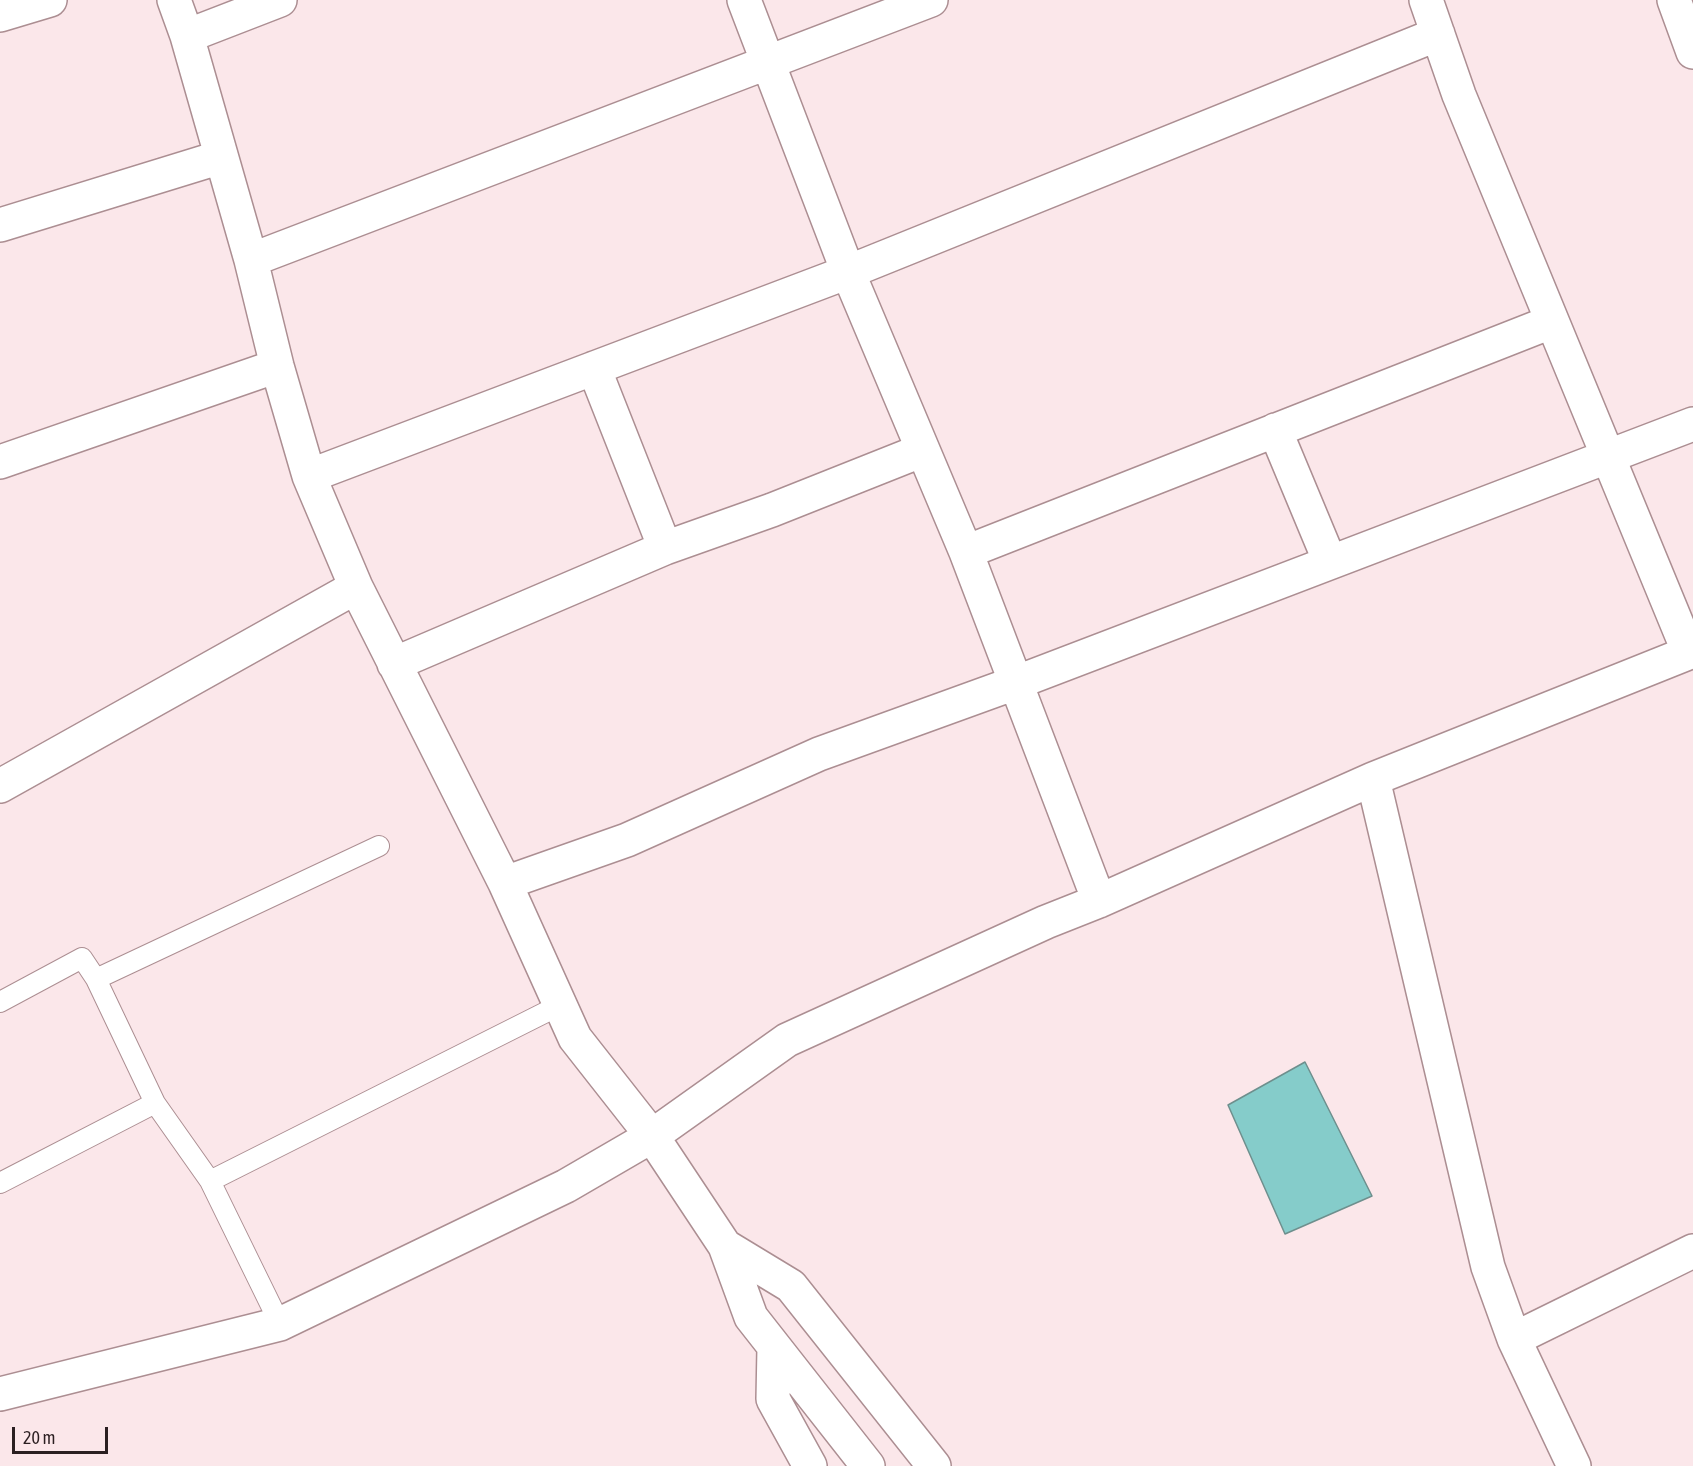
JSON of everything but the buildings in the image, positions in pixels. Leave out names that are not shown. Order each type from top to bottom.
[{"type":"street","points":[[0,15],[50,0]]},
{"type":"street","points":[[174,0],[187,36],[251,261],[277,366],[309,476],[356,587],[505,883],[575,1038],[652,1136],[725,1246],[751,1317],[868,1466]]},
{"type":"street","points":[[187,36],[280,0]]},
{"type":"street","points":[[744,0],[848,272],[966,552],[1099,901]]},
{"type":"street","points":[[251,261],[931,0]]},
{"type":"street","points":[[0,1394],[280,1324],[566,1186],[652,1136],[788,1040],[1046,922],[1099,901],[1373,779],[1691,652],[1551,322],[1459,95],[1426,0]]},
{"type":"street","points":[[1674,0],[1693,52]]},
{"type":"street","points":[[309,476],[848,272],[1437,34]]},
{"type":"street","points":[[0,225],[221,157]]},
{"type":"street","points":[[966,552],[1551,322]]},
{"type":"street","points":[[0,462],[277,366]]},
{"type":"street","points":[[594,368],[665,548]]},
{"type":"street","points":[[505,883],[627,840],[819,753],[1015,683],[1693,424]]},
{"type":"street","points":[[1275,430],[1330,562]]},
{"type":"street","points":[[394,664],[665,548],[772,510],[923,450]]},
{"type":"street","points":[[1,784],[356,587]]},
{"type":"street","points":[[1373,779],[1488,1267],[1514,1339],[1574,1466]]},
{"type":"street","points":[[725,1246],[791,1286],[934,1466]]},
{"type":"street","points":[[1514,1339],[1692,1254]]},
{"type":"street","points":[[774,1347],[773,1399],[810,1466]]},
{"type":"lane","points":[[96,979],[379,846]]},
{"type":"lane","points":[[0,1002],[82,958],[96,979],[155,1103],[210,1181],[280,1324]]},
{"type":"lane","points":[[210,1181],[560,1005]]},
{"type":"lane","points":[[0,1183],[155,1103]]}]
